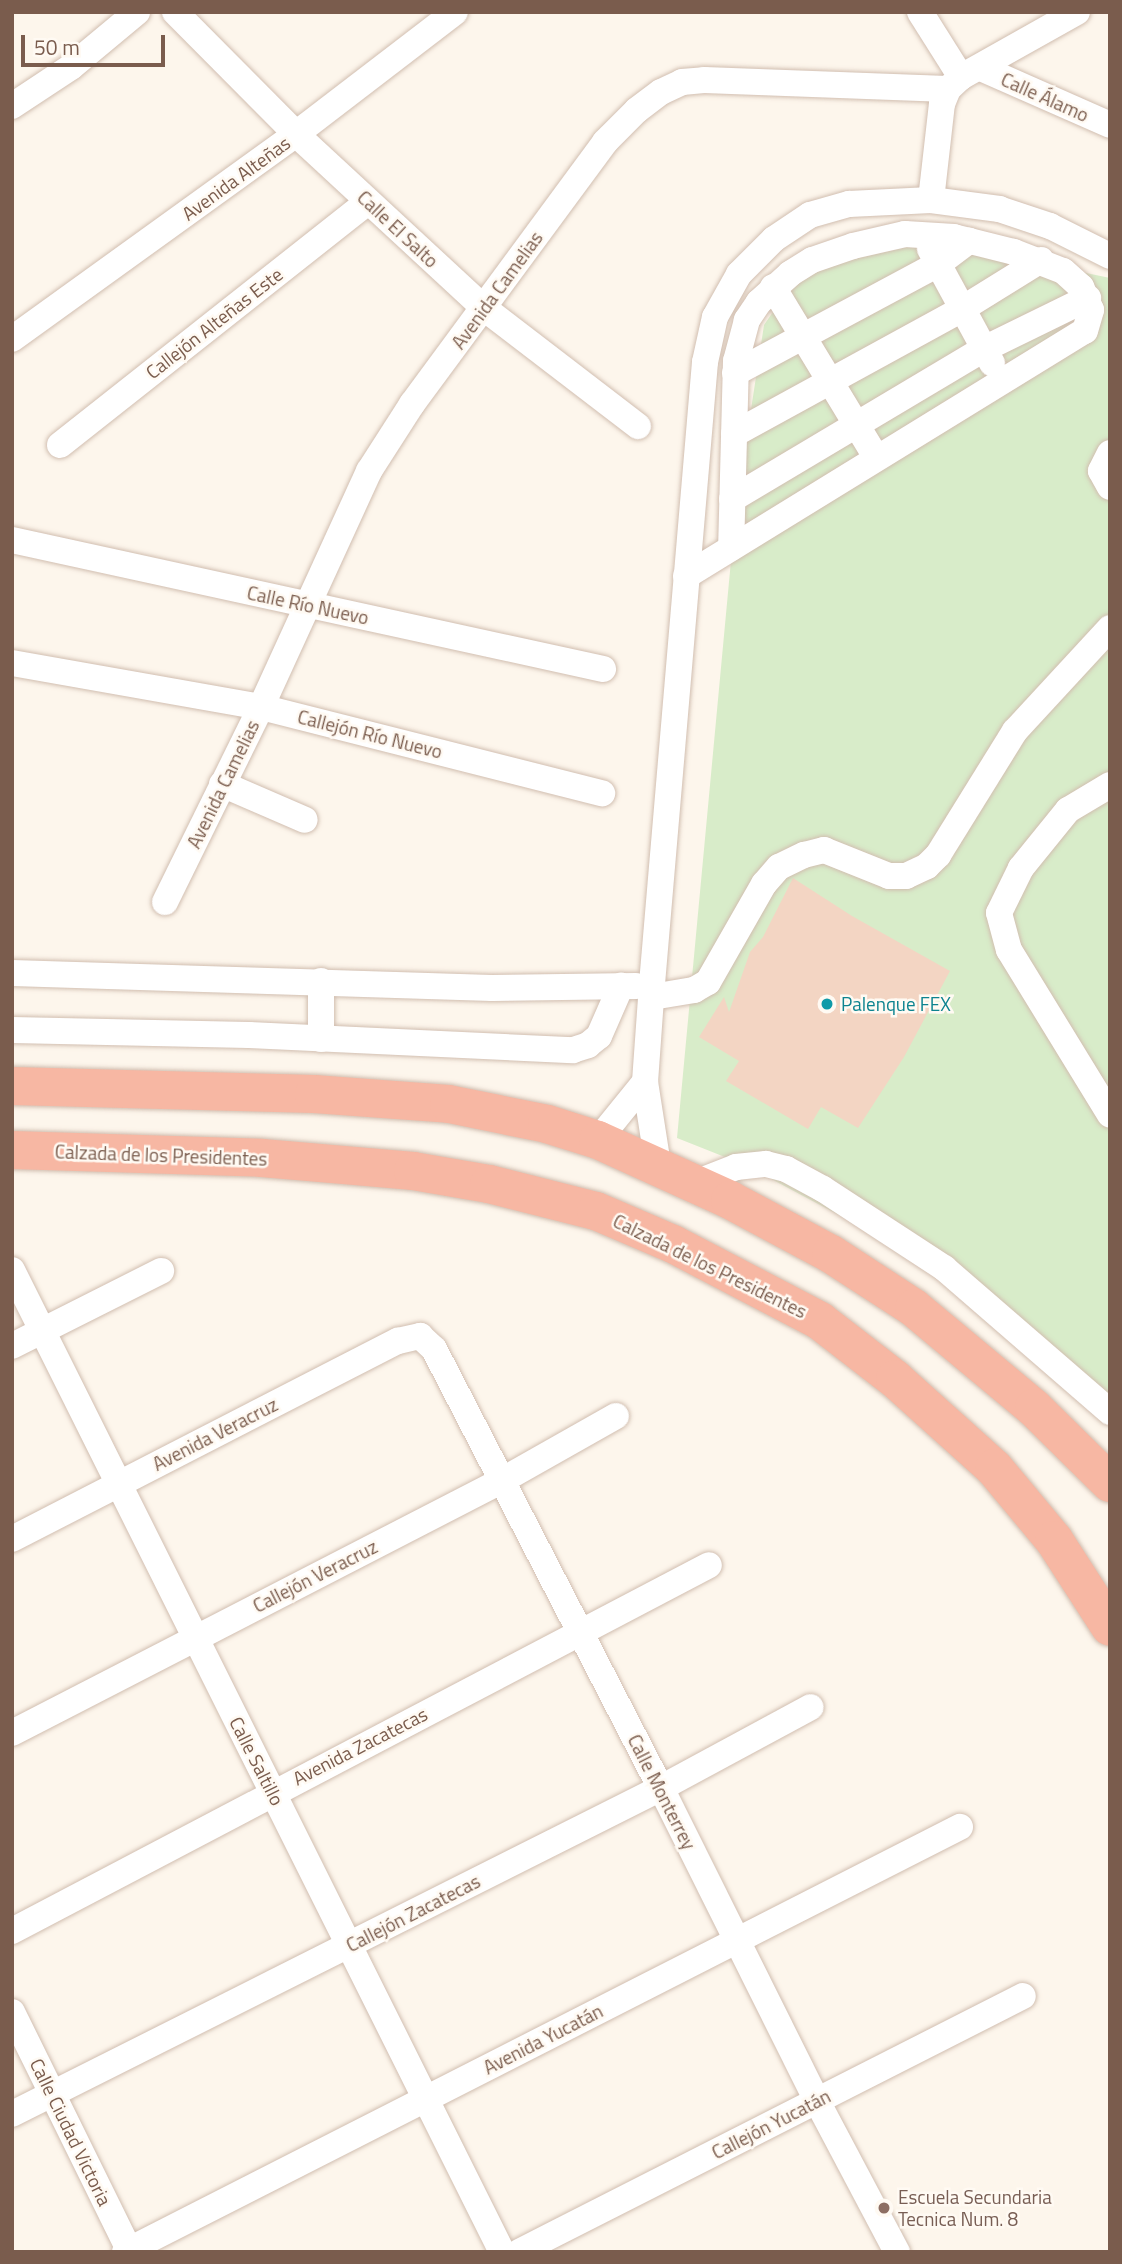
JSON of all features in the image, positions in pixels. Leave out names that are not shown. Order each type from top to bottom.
[{"type":"highway","points":[[12,1086],[313,1094],[449,1104],[547,1124],[598,1140],[695,1183],[831,1254],[914,1308],[1034,1408],[1110,1483]]},
{"type":"highway","name":"Calzada de los Presidentes","points":[[12,1150],[261,1158],[414,1171],[489,1184],[596,1211],[673,1244],[820,1321],[895,1379],[994,1468],[1054,1540],[1110,1627]]},
{"type":"street","points":[[12,106],[71,67],[137,12]]},
{"type":"street","name":"Calle El Salto","points":[[175,12],[296,134],[484,307],[638,426]]},
{"type":"street","name":"Avenida Alteñas","points":[[12,339],[296,134],[455,12]]},
{"type":"street","points":[[920,12],[963,78]]},
{"type":"street","points":[[931,200],[942,104],[963,78],[1077,12]]},
{"type":"street","name":"Calle Álamo","points":[[963,78],[1110,125]]},
{"type":"street","name":"Avenida Camelias","points":[[165,902],[261,707],[369,471],[412,404],[605,142],[637,110],[682,82],[963,78]]},
{"type":"street","points":[[658,1165],[645,1082],[705,362],[715,317],[739,274],[774,239],[810,215],[849,204],[931,200],[999,209],[1051,226],[1110,256]]},
{"type":"street","name":"Callejón Alteñas Este","points":[[60,445],[368,202]]},
{"type":"street","points":[[686,576],[1085,331],[1090,320],[1088,298],[1063,271],[1041,260],[969,241],[905,234],[853,246],[812,260],[773,287],[747,320],[735,373],[731,548]]},
{"type":"street","points":[[922,235],[1002,382]]},
{"type":"street","points":[[735,373],[938,264],[969,241]]},
{"type":"street","points":[[734,434],[962,309],[1041,260]]},
{"type":"street","points":[[773,287],[876,457]]},
{"type":"street","points":[[732,499],[855,423],[984,349],[1088,298]]},
{"type":"street","points":[[1110,453],[1101,471],[1110,487]]},
{"type":"street","name":"Calle Río Nuevo","points":[[12,540],[603,669]]},
{"type":"street","points":[[12,973],[492,988],[621,986],[652,991],[694,990],[708,982],[764,884],[779,867],[824,850],[889,876],[906,876],[927,866],[938,855],[1015,731],[1110,628]]},
{"type":"street","name":"Callejón Río Nuevo","points":[[12,663],[261,707],[602,793]]},
{"type":"street","points":[[222,784],[305,820]]},
{"type":"street","points":[[1110,785],[1068,810],[1021,868],[999,914],[1009,950],[1110,1115]]},
{"type":"street","points":[[321,981],[321,1039]]},
{"type":"street","points":[[12,1030],[573,1050],[589,1045],[599,1036],[621,986]]},
{"type":"street","points":[[598,1140],[645,1082]]},
{"type":"street","points":[[695,1183],[736,1167],[766,1164],[786,1169],[823,1189],[944,1268],[1110,1412]]},
{"type":"street","name":"Calle Saltillo","points":[[12,1270],[502,2252]]},
{"type":"street","points":[[12,1346],[161,1272]]},
{"type":"street","name":"Avenida Veracruz","points":[[12,1539],[398,1341],[420,1336]]},
{"type":"street","name":"Calle Monterrey","points":[[420,1336],[434,1349],[661,1787],[887,2248]]},
{"type":"street","name":"Callejón Veracruz","points":[[12,1733],[501,1480],[616,1416]]},
{"type":"street","name":"Avenida Zacatecas","points":[[12,1931],[273,1791],[709,1565]]},
{"type":"street","name":"Callejón Zacatecas","points":[[12,2114],[661,1787],[811,1707]]},
{"type":"street","name":"Avenida Yucatán","points":[[128,2251],[960,1827]]},
{"type":"street","name":"Callejón Yucatán","points":[[519,2252],[1023,1996]]},
{"type":"street","name":"Calle Ciudad Victoria","points":[[12,2012],[128,2251]]},
{"type":"green space","points":[[934,241],[1110,278],[1110,1426],[1036,1342],[865,1229],[745,1165],[677,1138],[736,507],[764,325],[801,271]]},
{"type":"building","name":"Palenque FEX","points":[[793,878],[852,916],[950,971],[904,1057],[858,1128],[821,1107],[808,1129],[726,1081],[739,1061],[699,1037],[724,997],[729,1012],[750,952],[763,937]]},
{"type":"place","name":"Palenque FEX","points":[[827,1004]]},
{"type":"place","name":"Escuela Secundaria Tecnica Num. 8","points":[[884,2208]]}]
